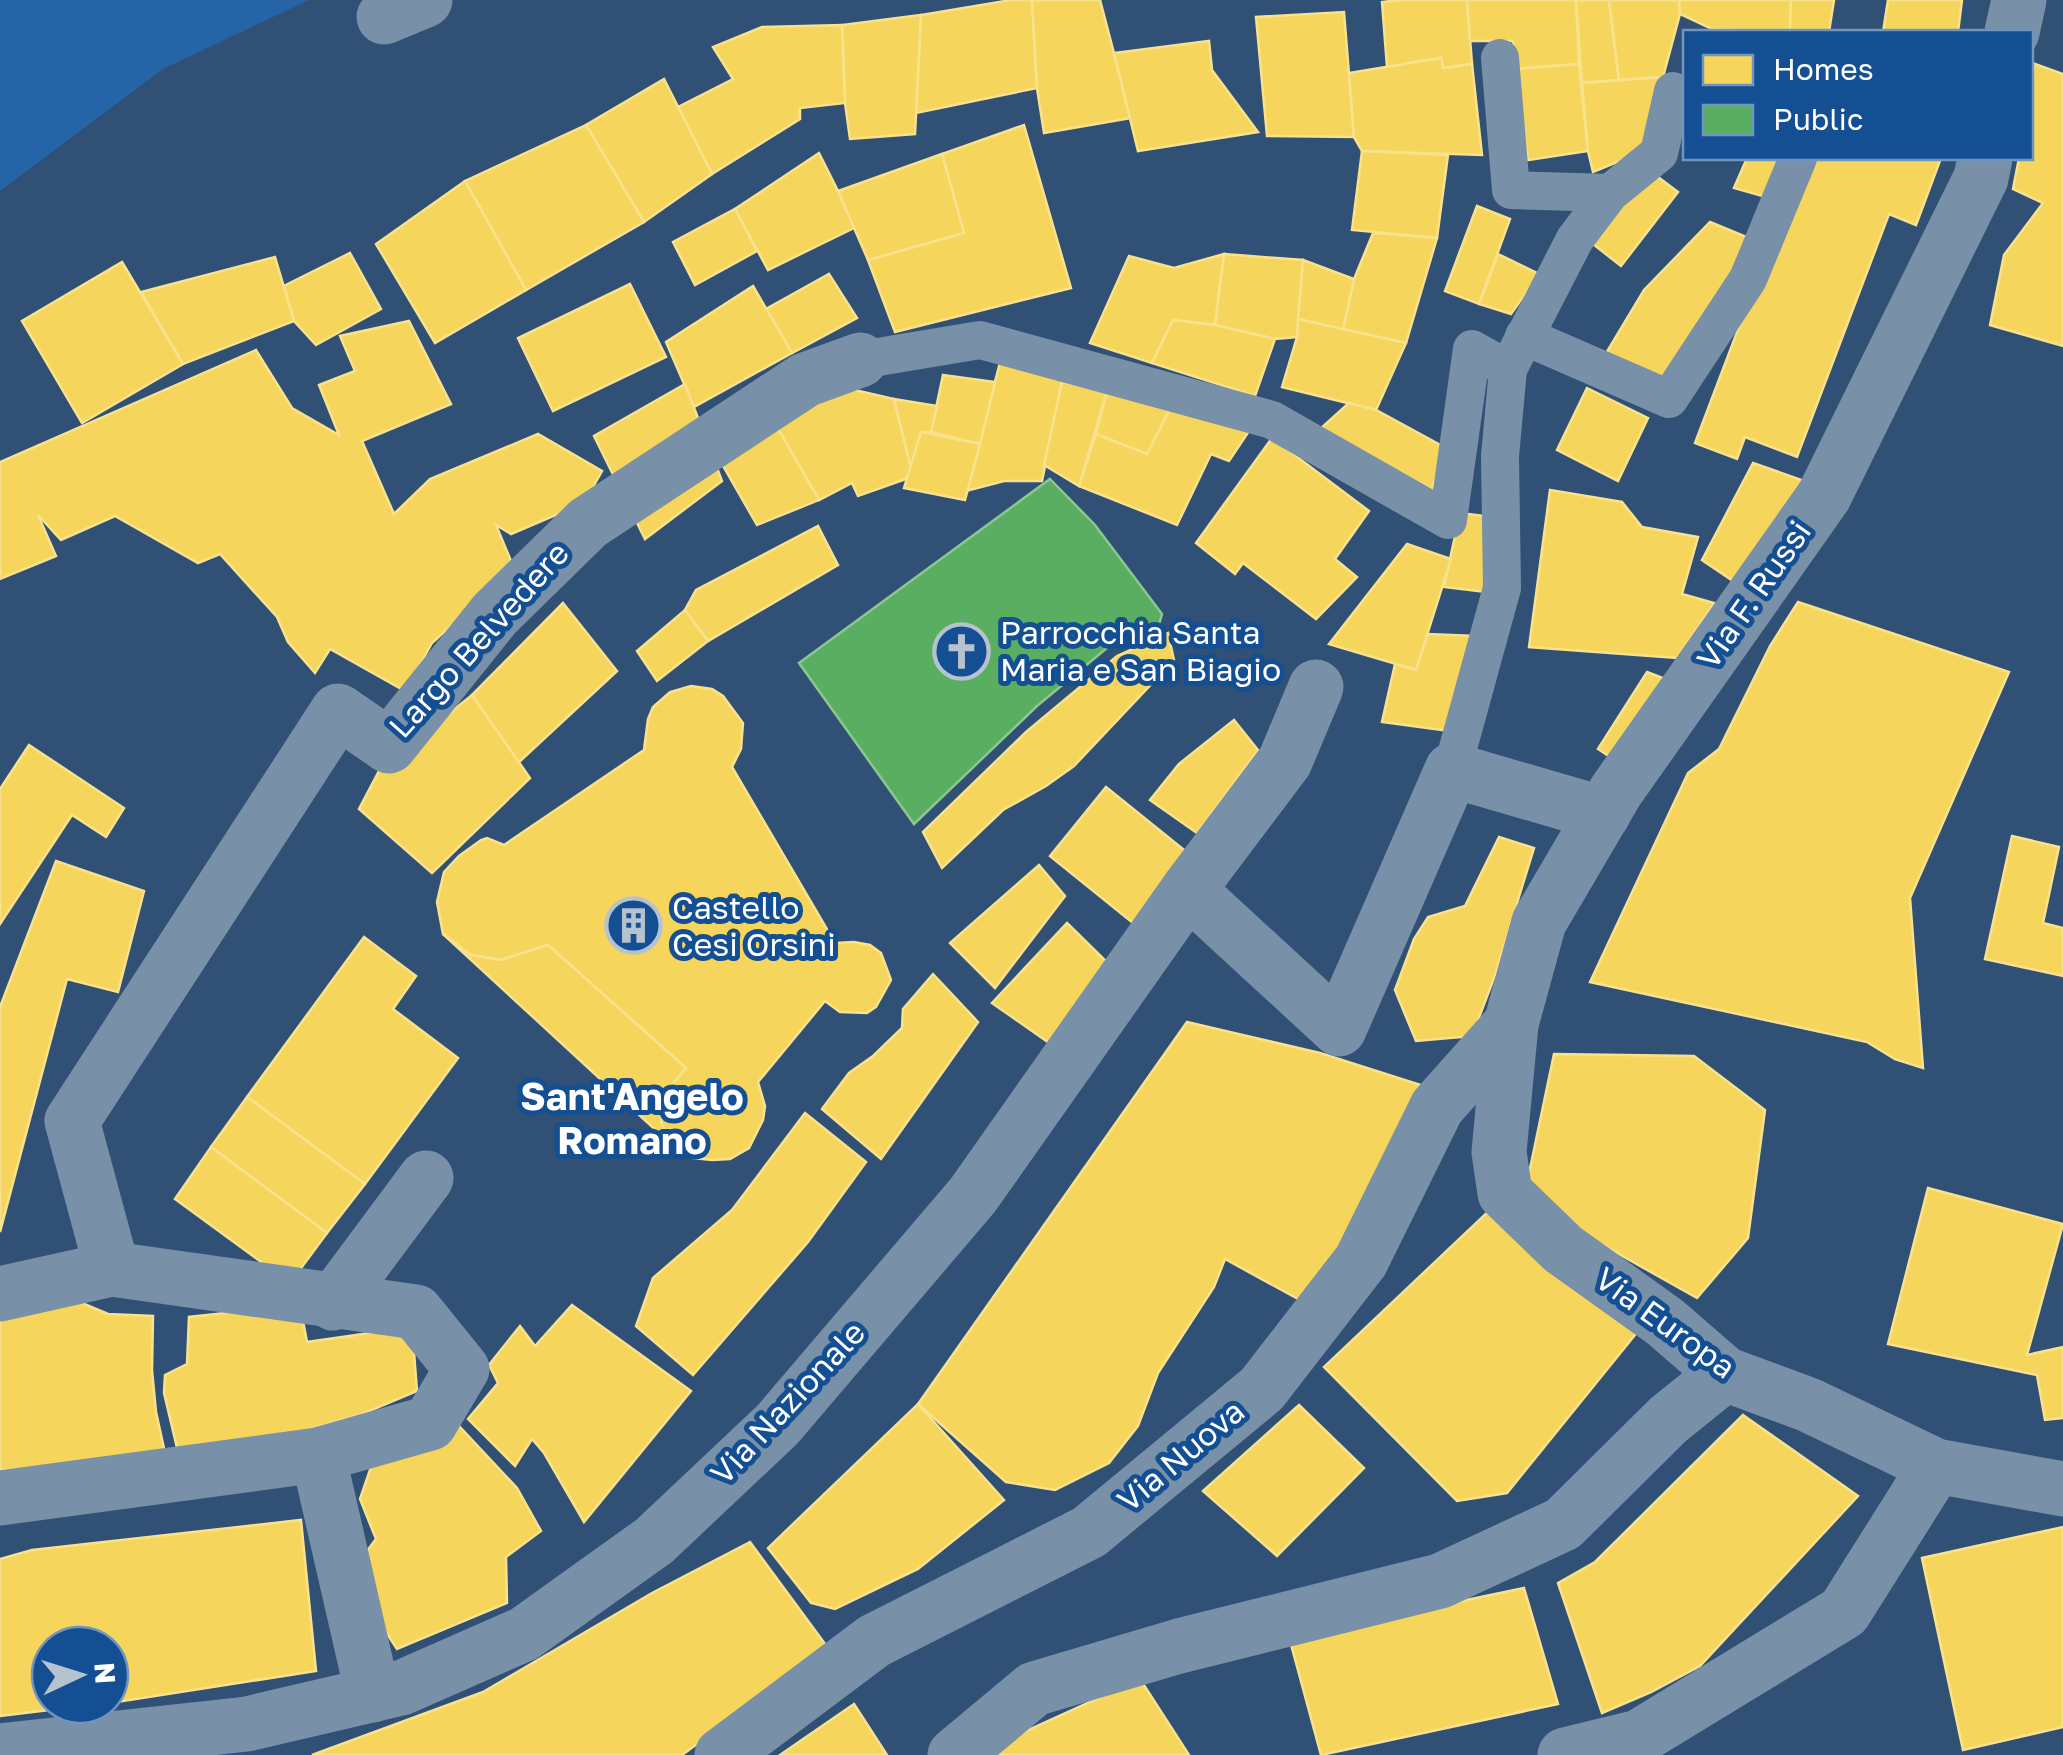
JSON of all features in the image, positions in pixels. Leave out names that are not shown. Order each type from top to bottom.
[{"type":"street","points":[[2012,30],[2019,0]]},
{"type":"street","name":"Via F. Russi","points":[[1511,1024],[1540,922],[1602,814],[1824,496],[1981,178],[1986,160]]},
{"type":"street","name":"Largo Belvedere","points":[[112,1269],[72,1122],[338,712],[388,746],[496,614],[588,523],[805,380],[860,360]]},
{"type":"street","name":"Via Nazionale","points":[[0,1751],[248,1724],[402,1688],[524,1634],[654,1541],[778,1424],[973,1195],[1284,761],[1316,687]]},
{"type":"street","points":[[1188,890],[1338,1029],[1452,770],[1602,814]]},
{"type":"street","name":"Via Europa","points":[[1511,1024],[1499,1152],[1505,1194],[1564,1249],[1664,1322],[1725,1374],[1809,1404],[1936,1466],[2063,1489]]},
{"type":"street","name":"Via Nuova","points":[[722,1755],[874,1641],[1088,1532],[1262,1389],[1361,1261],[1438,1107],[1511,1024]]},
{"type":"street","points":[[333,1303],[426,1178]]},
{"type":"street","points":[[0,1294],[112,1269],[416,1312],[462,1369],[430,1423],[318,1455],[0,1498]]},
{"type":"street","points":[[955,1755],[1034,1689],[1178,1646],[1440,1581],[1562,1524],[1668,1420],[1725,1374]]},
{"type":"street","points":[[318,1455],[373,1695]]},
{"type":"street","points":[[1565,1755],[1639,1737],[1844,1612],[1936,1466]]},
{"type":"lane","points":[[1500,58],[1511,190],[1610,194]]},
{"type":"lane","points":[[1452,770],[1502,588],[1500,456],[1516,352],[1575,239],[1610,194],[1658,153],[1673,91]]},
{"type":"lane","points":[[860,360],[980,340],[1272,420],[1448,520],[1472,349],[1516,352],[1670,399],[1748,279],[1797,160]]},
{"type":"shaded area","points":[[0,0],[309,0],[163,69],[0,191]]},
{"type":"building: Homes","points":[[1032,0],[1037,88],[916,113],[921,15]]},
{"type":"building: Homes","points":[[1032,0],[1100,0],[1131,118],[1044,133]]},
{"type":"building: Homes","points":[[1467,0],[1472,64],[1443,68],[1441,58],[1387,67],[1382,2]]},
{"type":"building: Homes","points":[[1467,0],[1576,0],[1579,64],[1516,69],[1513,41],[1470,41]]},
{"type":"building: Homes","points":[[1576,0],[1609,0],[1619,80],[1582,83]]},
{"type":"building: Homes","points":[[1609,0],[1679,0],[1680,14],[1663,77],[1619,80]]},
{"type":"building: Homes","points":[[1679,0],[1791,0],[1790,30],[1712,29],[1680,14]]},
{"type":"building: Homes","points":[[1791,0],[1834,0],[1829,30],[1790,30]]},
{"type":"building: Homes","points":[[1888,0],[1962,0],[1958,30],[1883,30]]},
{"type":"building: Homes","points":[[1344,12],[1354,137],[1267,136],[1256,17]]},
{"type":"building: Homes","points":[[921,15],[915,134],[850,139],[842,25]]},
{"type":"building: Homes","points":[[842,25],[845,103],[800,108],[800,119],[712,174],[678,107],[733,79],[713,47],[762,27]]},
{"type":"building: Homes","points":[[1209,41],[1212,70],[1258,132],[1138,151],[1114,53]]},
{"type":"building: Homes","points":[[1441,58],[1443,68],[1472,64],[1482,155],[1362,151],[1354,137],[1349,73]]},
{"type":"building: Homes","points":[[1579,64],[1588,151],[1528,160],[1516,69]]},
{"type":"building: Homes","points":[[2035,64],[2063,74],[2063,346],[1990,325],[2004,255],[2043,203],[2013,189],[2019,160],[2033,160]]},
{"type":"building: Homes","points":[[1663,77],[1646,150],[1593,172],[1582,83]]},
{"type":"building: Homes","points":[[664,79],[712,174],[644,222],[586,125]]},
{"type":"building: Homes","points":[[586,125],[644,222],[526,290],[465,181]]},
{"type":"building: Homes","points":[[1024,125],[1071,288],[895,332],[868,260],[964,233],[942,154]]},
{"type":"building: Homes","points":[[1362,151],[1448,155],[1437,238],[1352,230]]},
{"type":"building: Homes","points":[[819,153],[856,227],[768,270],[735,209]]},
{"type":"building: Homes","points":[[942,154],[964,233],[868,260],[838,191]]},
{"type":"building: Homes","points":[[1746,160],[1787,160],[1773,199],[1734,188]]},
{"type":"building: Homes","points":[[1802,160],[1940,160],[1916,225],[1889,214],[1797,457],[1745,437],[1737,459],[1695,443]]},
{"type":"building: Homes","points":[[1650,171],[1678,192],[1621,266],[1593,244]]},
{"type":"building: Homes","points":[[465,181],[526,290],[435,343],[376,244]]},
{"type":"building: Homes","points":[[1477,206],[1510,219],[1479,304],[1445,291]]},
{"type":"building: Homes","points":[[735,209],[757,251],[695,285],[673,242]]},
{"type":"building: Homes","points":[[1710,222],[1754,240],[1661,386],[1602,360],[1644,290]]},
{"type":"building: Homes","points":[[1373,233],[1437,238],[1406,343],[1343,330],[1354,279]]},
{"type":"building: Homes","points":[[350,253],[381,309],[316,345],[294,321],[284,286]]},
{"type":"building: Homes","points":[[1224,254],[1215,325],[1173,320],[1152,363],[1090,343],[1129,256],[1174,268]]},
{"type":"building: Homes","points":[[1224,254],[1303,260],[1297,337],[1275,339],[1215,325]]},
{"type":"building: Homes","points":[[1498,254],[1539,274],[1511,314],[1479,304]]},
{"type":"building: Homes","points":[[275,257],[294,321],[183,364],[141,292]]},
{"type":"building: Homes","points":[[1303,260],[1354,279],[1343,330],[1298,319]]},
{"type":"building: Homes","points":[[122,262],[183,364],[82,423],[22,321]]},
{"type":"building: Homes","points":[[829,274],[857,318],[792,353],[766,309]]},
{"type":"building: Homes","points":[[630,284],[666,357],[553,411],[518,338]]},
{"type":"building: Homes","points":[[753,286],[792,353],[694,407],[666,342]]},
{"type":"building: Homes","points":[[1298,319],[1406,343],[1376,410],[1282,387],[1297,337]]},
{"type":"building: Homes","points":[[1173,320],[1275,339],[1255,396],[1152,363]]},
{"type":"building: Homes","points":[[409,321],[451,404],[362,441],[394,514],[430,479],[538,434],[602,471],[584,503],[511,534],[496,525],[514,568],[432,643],[405,691],[330,649],[315,673],[288,642],[277,617],[220,554],[198,563],[115,516],[61,540],[38,515],[56,556],[0,579],[0,462],[256,350],[292,408],[339,435],[319,385],[355,371],[340,336]]},
{"type":"building: Homes","points":[[1001,359],[1065,368],[1042,481],[1004,481],[966,491]]},
{"type":"building: Homes","points":[[943,375],[995,382],[980,444],[931,432]]},
{"type":"building: Homes","points":[[1062,382],[1107,391],[1079,486],[1044,465]]},
{"type":"building: Homes","points":[[685,384],[722,481],[645,539],[594,436]]},
{"type":"building: Homes","points":[[846,388],[894,399],[911,468],[906,479],[858,496],[852,483],[819,500],[773,420]]},
{"type":"building: Homes","points":[[1587,388],[1648,418],[1618,481],[1557,450]]},
{"type":"building: Homes","points":[[1107,391],[1171,407],[1147,454],[1096,434]]},
{"type":"building: Homes","points":[[894,399],[937,406],[931,432],[921,432],[911,468]]},
{"type":"building: Homes","points":[[1349,403],[1376,410],[1446,448],[1432,489],[1319,430]]},
{"type":"building: Homes","points":[[1171,407],[1251,428],[1229,461],[1211,454],[1177,525],[1079,486],[1096,434],[1147,454]]},
{"type":"building: Homes","points":[[773,420],[819,500],[757,525],[714,450]]},
{"type":"building: Homes","points":[[921,432],[980,444],[965,500],[904,488]]},
{"type":"building: Homes","points":[[1272,438],[1369,511],[1335,559],[1357,577],[1316,619],[1243,563],[1235,574],[1196,543]]},
{"type":"building: Homes","points":[[1753,463],[1816,485],[1739,585],[1702,560]]},
{"type":"building: Homes","points":[[1550,490],[1622,502],[1642,527],[1698,537],[1682,594],[1714,603],[1677,658],[1529,647]]},
{"type":"building: Homes","points":[[1460,513],[1493,517],[1487,592],[1444,587]]},
{"type":"building: Homes","points":[[818,526],[838,565],[708,641],[685,610],[696,590]]},
{"type":"building: Homes","points":[[1407,544],[1451,559],[1416,670],[1329,644]]},
{"type":"building: Homes","points":[[1798,602],[2009,672],[1910,898],[1923,1068],[1895,1059],[1867,1042],[1590,982],[1688,773],[1719,749],[1770,646]]},
{"type":"building: Homes","points":[[563,603],[617,671],[518,763],[472,695]]},
{"type":"building: Homes","points":[[685,610],[708,641],[657,681],[637,651]]},
{"type":"building: Homes","points":[[1168,633],[1174,660],[1074,766],[1003,810],[942,868],[923,832],[1026,732],[1117,656]]},
{"type":"building: Homes","points":[[1428,634],[1474,636],[1450,731],[1382,722],[1395,664],[1416,670]]},
{"type":"building: Homes","points":[[1647,672],[1681,685],[1619,763],[1598,749]]},
{"type":"building: Homes","name":"Castello Cesi Orsini","points":[[691,686],[712,689],[723,696],[743,723],[741,749],[732,767],[835,943],[870,945],[881,953],[891,980],[876,1007],[867,1013],[840,1012],[825,1001],[758,1082],[765,1106],[763,1120],[749,1148],[730,1159],[693,1158],[674,1147],[661,1123],[665,1093],[686,1068],[548,945],[501,960],[471,955],[443,934],[437,902],[444,872],[459,856],[487,838],[504,845],[644,750],[653,707],[670,692]]},
{"type":"building: Homes","points":[[472,695],[530,778],[432,873],[359,809],[380,769]]},
{"type":"building: Homes","points":[[1234,720],[1258,750],[1197,833],[1150,800],[1179,764]]},
{"type":"building: Homes","points":[[29,745],[124,808],[106,837],[72,815],[0,924],[0,789]]},
{"type":"building: Homes","points":[[1106,787],[1189,854],[1133,923],[1050,856]]},
{"type":"building: Homes","points":[[2012,836],[2059,847],[2043,923],[2063,928],[2063,976],[1985,959]]},
{"type":"building: Homes","points":[[1499,837],[1534,848],[1472,1036],[1416,1041],[1395,990],[1414,939],[1428,917],[1465,906]]},
{"type":"building: Homes","points":[[56,861],[144,891],[118,992],[67,979],[0,1232],[0,1007]]},
{"type":"building: Homes","points":[[1039,865],[1065,896],[995,988],[950,943]]},
{"type":"building: Homes","points":[[1067,923],[1119,974],[1055,1047],[992,1003]]},
{"type":"building: Homes","points":[[443,934],[471,955],[501,960],[548,945],[686,1068],[665,1093],[661,1123],[674,1147]]},
{"type":"building: Homes","points":[[364,937],[416,976],[393,1009],[458,1058],[365,1184],[247,1097]]},
{"type":"building: Homes","points":[[933,974],[978,1022],[881,1159],[822,1109],[849,1073],[902,1028],[903,1009]]},
{"type":"building: Homes","points":[[1187,1022],[1320,1053],[1430,1088],[1356,1229],[1298,1299],[1225,1259],[1214,1287],[1158,1373],[1138,1426],[1109,1463],[1055,1490],[1006,1482],[918,1404]]},
{"type":"building: Homes","points":[[1554,1054],[1694,1056],[1765,1110],[1748,1238],[1697,1298],[1539,1209],[1527,1183]]},
{"type":"building: Homes","points":[[247,1097],[365,1184],[327,1233],[211,1147]]},
{"type":"building: Homes","points":[[805,1113],[866,1162],[808,1242],[693,1375],[636,1326],[653,1278],[732,1210]]},
{"type":"building: Homes","points":[[211,1147],[327,1233],[290,1283],[175,1199]]},
{"type":"building: Homes","points":[[1928,1188],[2063,1224],[2027,1355],[2063,1347],[2063,1418],[2045,1420],[2037,1375],[1888,1344]]},
{"type":"building: Homes","points":[[1491,1209],[1639,1330],[1507,1493],[1457,1501],[1324,1367]]},
{"type":"building: Homes","points":[[70,1298],[108,1314],[153,1316],[152,1370],[165,1453],[103,1464],[0,1470],[0,1313]]},
{"type":"building: Homes","points":[[300,1305],[307,1342],[412,1327],[417,1391],[362,1414],[279,1438],[178,1452],[164,1393],[165,1375],[187,1364],[189,1317]]},
{"type":"building: Homes","points":[[572,1305],[691,1391],[584,1522],[532,1439],[515,1466],[468,1419],[498,1383],[489,1365],[520,1326],[535,1346]]},
{"type":"building: Homes","points":[[918,1404],[1004,1500],[918,1569],[835,1609],[811,1603],[768,1548]]},
{"type":"building: Homes","points":[[1299,1405],[1364,1468],[1277,1556],[1203,1491]]},
{"type":"building: Homes","points":[[1743,1415],[1858,1496],[1700,1666],[1602,1713],[1558,1583],[1595,1562]]},
{"type":"building: Homes","points":[[460,1427],[517,1488],[541,1531],[506,1557],[507,1603],[397,1649],[374,1614],[364,1555],[376,1539],[360,1499],[373,1461],[447,1437]]},
{"type":"building: Homes","points":[[301,1520],[316,1671],[130,1700],[130,1625],[30,1625],[30,1712],[0,1716],[0,1559],[32,1550]]},
{"type":"building: Homes","points":[[2063,1527],[2063,1727],[1963,1750],[1922,1558]]},
{"type":"building: Homes","points":[[750,1542],[828,1648],[682,1755],[312,1755],[483,1692],[652,1593]]},
{"type":"building: Homes","points":[[1524,1588],[1558,1704],[1321,1755],[1289,1637]]},
{"type":"building: Homes","points":[[1140,1679],[1189,1755],[977,1755],[980,1752]]},
{"type":"building: Homes","points":[[854,1704],[887,1755],[780,1755]]},
{"type":"building: Public","name":"Parrocchia Santa Maria e San Biagio","points":[[1050,479],[1095,525],[1162,614],[1158,628],[1119,638],[1037,706],[914,824],[799,663]]},
{"type":"place","name":"Parrocchia Santa Maria e San Biagio","points":[[961,651]]},
{"type":"place","name":"Castello Cesi Orsini","points":[[633,926]]},
{"type":"district","name":"Sant'Angelo Romano","points":[[632,1119]]}]
